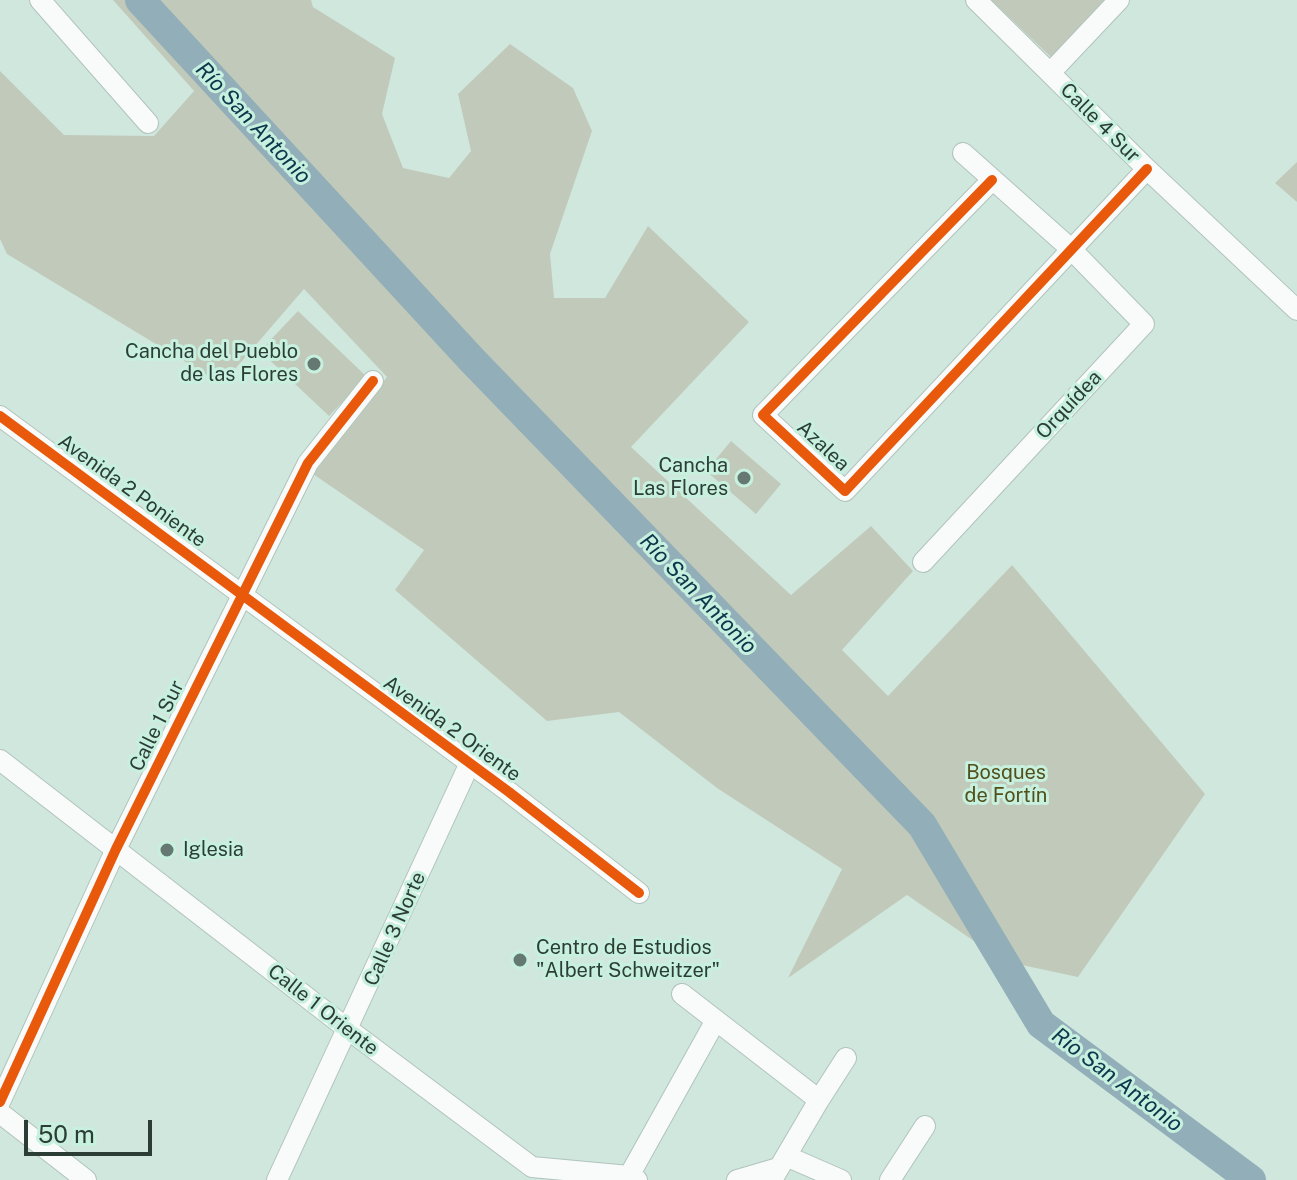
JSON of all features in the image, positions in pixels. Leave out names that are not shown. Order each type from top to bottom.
[{"type":"street","points":[[40,0],[148,123]]},
{"type":"street","name":"Calle 4 Sur","points":[[976,0],[1147,169],[1297,310]]},
{"type":"street","points":[[1050,73],[1119,0]]},
{"type":"street","points":[[963,153],[1071,249]]},
{"type":"street","name":"Azalea","points":[[992,180],[763,415],[845,491],[1147,169]]},
{"type":"street","name":"Orquídea","points":[[923,562],[1144,324],[1071,249]]},
{"type":"street","name":"Calle 1 Sur","points":[[0,1102],[116,849],[308,463],[373,381]]},
{"type":"street","name":"Avenida 2 Poniente","points":[[1,419],[242,595]]},
{"type":"street","name":"Avenida 2 Oriente","points":[[242,595],[639,893]]},
{"type":"street","name":"Calle 1 Oriente","points":[[0,760],[532,1167],[633,1178]]},
{"type":"street","name":"Calle 3 Norte","points":[[277,1180],[469,765]]},
{"type":"street","points":[[682,994],[819,1100]]},
{"type":"street","points":[[633,1178],[716,1020]]},
{"type":"street","points":[[779,1168],[846,1058]]},
{"type":"street","points":[[0,1113],[86,1180]]},
{"type":"street","points":[[890,1180],[925,1126]]},
{"type":"street","points":[[737,1180],[779,1168],[841,1180]]},
{"type":"green space","name":"Bosques de Fortín","points":[[113,0],[311,0],[313,7],[395,58],[382,114],[403,168],[449,178],[471,151],[458,94],[510,44],[573,88],[592,131],[550,254],[554,298],[605,298],[648,226],[749,322],[631,447],[791,595],[871,526],[913,571],[842,650],[888,696],[1012,565],[1205,794],[1078,977],[1003,961],[907,895],[788,978],[842,869],[717,788],[619,712],[547,721],[395,590],[424,550],[313,474],[328,450],[387,377],[304,289],[222,384],[7,254],[0,239],[0,71],[64,135],[154,136],[194,91]]},
{"type":"green space","points":[[991,0],[1107,0],[1052,58]]},
{"type":"green space","points":[[1297,162],[1297,202],[1275,183]]},
{"type":"green space","name":"Cancha del Pueblo de las Flores","points":[[298,311],[367,377],[329,416],[260,351]]},
{"type":"green space","name":"Cancha Las Flores","points":[[731,441],[781,484],[756,514],[706,471]]},
{"type":"waterway","name":"Río San Antonio","points":[[140,0],[472,360],[922,825],[1041,1024],[1251,1180]]},
{"type":"cycle path","points":[[992,180],[763,415],[845,491],[1147,169]]},
{"type":"cycle path","points":[[0,1102],[116,849],[308,463],[373,381]]},
{"type":"cycle path","points":[[0,416],[509,792],[639,893]]},
{"type":"place","name":"Cancha del Pueblo de las Flores","points":[[314,364]]},
{"type":"place","name":"Cancha Las Flores","points":[[744,478]]},
{"type":"place","name":"Iglesia","points":[[167,850]]},
{"type":"place","name":"Centro de Estudios \"Albert Schweitzer\"","points":[[520,960]]}]
